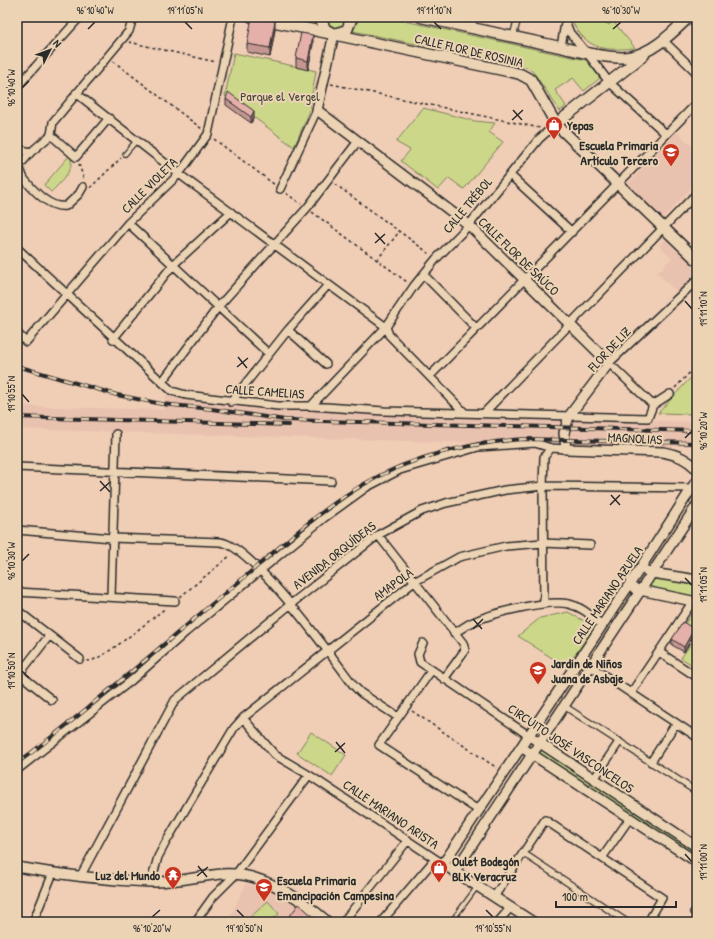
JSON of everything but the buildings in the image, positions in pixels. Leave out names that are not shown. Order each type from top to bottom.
[{"type":"main road","name":"CALLE FLOR DE ROSINIA","points":[[252,17],[520,74],[531,80],[552,127],[619,184],[697,260]]},
{"type":"main road","points":[[320,17],[324,29],[334,34],[347,30],[350,26],[352,17]]},
{"type":"main road","name":"CALLE TRÉBOL","points":[[552,127],[664,41],[689,17]]},
{"type":"main road","points":[[426,18],[588,53]]},
{"type":"main road","name":"CALLE TRÉBOL","points":[[588,53],[629,57],[642,53],[664,41]]},
{"type":"street","points":[[17,87],[80,17]]},
{"type":"street","points":[[81,191],[66,206],[61,207],[51,203],[25,180],[18,165],[30,152],[51,135],[53,122],[129,31],[133,17]]},
{"type":"street","name":"CALLE VIOLETA","points":[[17,334],[26,342],[128,223],[179,174],[208,134],[233,17]]},
{"type":"street","points":[[472,28],[474,17]]},
{"type":"street","points":[[513,37],[518,17]]},
{"type":"street","points":[[561,47],[566,20]]},
{"type":"street","points":[[566,20],[570,34],[588,53],[609,82],[666,134]]},
{"type":"street","points":[[280,189],[317,110],[334,34]]},
{"type":"street","points":[[664,41],[697,73]]},
{"type":"street","points":[[76,93],[179,174],[276,244],[328,285],[386,327],[389,335],[465,412]]},
{"type":"street","points":[[430,376],[697,103]]},
{"type":"street","name":"CALLE FLOR DE SAÚCO","points":[[317,110],[469,225],[652,405]]},
{"type":"street","points":[[51,135],[76,157],[109,118]]},
{"type":"street","name":"CALLE TRÉBOL","points":[[311,406],[386,327],[414,286],[436,259],[469,225],[510,174],[552,127]]},
{"type":"street","points":[[162,382],[218,307],[307,208],[358,141]]},
{"type":"street","points":[[17,148],[30,152]]},
{"type":"street","points":[[510,174],[572,232]]},
{"type":"street","points":[[484,413],[697,193]]},
{"type":"street","points":[[113,339],[174,266],[231,212]]},
{"type":"street","points":[[128,223],[269,354]]},
{"type":"street","name":"CALLE CAMELIAS","points":[[17,248],[113,339],[172,391],[186,395],[231,402],[278,406],[311,406],[384,411],[648,418],[652,405]]},
{"type":"street","points":[[424,275],[476,328]]},
{"type":"street","name":"FLOR DE LIZ","points":[[566,449],[564,433],[568,416],[609,363],[697,280]]},
{"type":"street","points":[[231,402],[288,330],[328,285]]},
{"type":"street","points":[[288,330],[326,364]]},
{"type":"street","points":[[652,405],[670,394]]},
{"type":"street","points":[[111,596],[116,434]]},
{"type":"street","points":[[17,770],[132,680],[186,632],[324,518],[367,486],[400,470],[478,447],[535,443],[551,448],[566,449]]},
{"type":"street","points":[[544,604],[542,486],[544,457],[551,448]]},
{"type":"street","name":"MAGNOLIAS","points":[[566,449],[663,452],[678,455],[689,461],[697,469]]},
{"type":"street","points":[[17,467],[331,481]]},
{"type":"street","name":"AVENIDA ORQUÍDEAS","points":[[80,877],[172,706],[180,694],[378,535],[422,511],[446,503],[505,490],[542,486],[695,484]]},
{"type":"street","name":"CALLE MARIANO AZUELA","points":[[439,861],[478,810],[504,772],[629,587],[695,484]]},
{"type":"street","name":"CALLE MARIANO AZUELA","points":[[455,871],[697,505]]},
{"type":"street","points":[[17,530],[112,538],[227,542],[237,549],[260,571],[291,604],[361,693],[398,717]]},
{"type":"street","points":[[378,535],[462,643],[465,650],[444,679]]},
{"type":"street","name":"AMAPOLA","points":[[151,882],[158,857],[166,842],[234,728],[243,718],[414,582],[459,557],[506,546],[543,543],[590,545]]},
{"type":"street","points":[[642,567],[652,573],[697,580]]},
{"type":"street","points":[[629,587],[640,591],[695,602],[631,693]]},
{"type":"street","points":[[17,592],[111,596],[175,601]]},
{"type":"street","points":[[454,633],[473,622],[502,612],[544,604],[569,604],[583,608],[602,625]]},
{"type":"street","points":[[17,610],[80,659]]},
{"type":"street","points":[[49,636],[18,674],[52,700]]},
{"type":"street","name":"CIRCUITO JOSÉ VASCONCELOS","points":[[423,643],[418,654],[420,662],[431,671],[697,847]]},
{"type":"street","points":[[659,652],[697,677]]},
{"type":"street","points":[[590,666],[697,737]]},
{"type":"street","points":[[431,671],[379,745],[478,810]]},
{"type":"street","points":[[564,706],[697,792]]},
{"type":"street","name":"CALLE MARIANO ARISTA","points":[[243,718],[275,756],[309,775],[533,922]]},
{"type":"street","points":[[651,762],[676,723]]},
{"type":"street","points":[[594,779],[619,742]]},
{"type":"street","name":"CIRCUITO JOSÉ VASCONCELOS","points":[[521,746],[697,862]]},
{"type":"street","points":[[195,922],[213,897],[236,874],[309,775]]},
{"type":"street","points":[[602,858],[630,818]]},
{"type":"street","points":[[494,897],[545,820],[662,898],[648,922]]},
{"type":"street","points":[[343,922],[408,840]]},
{"type":"street","points":[[522,853],[627,922]]},
{"type":"street","points":[[380,922],[439,861]]},
{"type":"street","points":[[17,868],[80,877],[151,882],[236,874],[259,880],[288,893],[310,907],[328,922]]},
{"type":"street","points":[[33,922],[53,874]]},
{"type":"street","points":[[498,922],[511,907]]},
{"type":"lane","points":[[125,154],[137,140]]},
{"type":"lane","points":[[451,922],[478,886]]},
{"type":"lane","points":[[692,912],[697,915]]},
{"type":"path","points":[[122,40],[222,64]]},
{"type":"path","points":[[108,57],[165,99],[280,189],[414,286]]},
{"type":"path","points":[[323,82],[552,127]]},
{"type":"path","points":[[81,191],[95,185],[125,154]]},
{"type":"path","points":[[76,157],[84,180],[81,191]]},
{"type":"path","points":[[329,180],[436,259]]},
{"type":"path","points":[[377,260],[399,232]]},
{"type":"path","points":[[670,394],[697,365]]},
{"type":"path","points":[[80,659],[90,661],[105,655],[175,601],[237,549]]},
{"type":"path","points":[[406,707],[504,772]]},
{"type":"shaded area","name":"Escuela Primaria Artículo Tercero","points":[[677,132],[697,151],[697,182],[663,218],[628,184]]},
{"type":"shaded area","points":[[667,238],[697,266],[697,271],[677,292],[657,273],[672,258],[659,245]]},
{"type":"shaded area","points":[[166,395],[216,403],[301,411],[697,422],[697,446],[541,445],[17,429],[17,406],[165,410]]},
{"type":"shaded area","name":"Escuela Primaria Emancipación Campesina","points":[[246,884],[279,894],[303,910],[294,922],[228,922]]},
{"type":"green space","points":[[283,17],[313,17],[314,24]]},
{"type":"green space","points":[[326,17],[345,17],[345,21],[342,27],[333,28],[327,24]]},
{"type":"green space","points":[[358,17],[386,17],[586,60],[600,78],[584,91],[573,78],[555,90],[566,106],[560,111],[534,73],[527,67],[353,31],[358,21]]},
{"type":"green space","points":[[572,17],[597,17],[609,25],[613,21],[635,48],[611,49],[590,43],[578,31],[573,23]]},
{"type":"green space","name":"Parque el Vergel","points":[[234,53],[316,71],[309,113],[294,147],[225,96]]},
{"type":"green space","points":[[423,108],[475,121],[495,123],[489,132],[503,142],[464,189],[449,178],[438,190],[401,161],[410,150],[396,142]]},
{"type":"green space","points":[[69,156],[71,165],[66,176],[51,192],[44,185]]},
{"type":"green space","points":[[697,371],[697,414],[658,413]]},
{"type":"green space","points":[[659,579],[697,585],[697,598],[651,590],[648,585],[651,580]]},
{"type":"green space","points":[[697,607],[697,635],[684,625]]},
{"type":"green space","points":[[568,612],[595,627],[566,667],[518,636],[540,618]]},
{"type":"green space","points":[[697,635],[697,668],[681,658]]},
{"type":"green space","points":[[311,732],[346,755],[332,776],[297,753]]},
{"type":"green space","points":[[540,747],[697,850],[697,859],[536,753]]},
{"type":"green space","points":[[268,901],[279,914],[270,922],[245,922]]},
{"type":"railway","points":[[17,366],[117,395],[162,404],[212,409],[285,420],[697,431]]},
{"type":"railway","points":[[17,417],[289,425]]},
{"type":"railway","points":[[17,763],[50,739],[316,517],[365,483],[387,472],[409,463],[454,449],[501,441],[525,439],[697,443]]},
{"type":"place","name":"Yepas","points":[[554,140]]},
{"type":"place","name":"Escuela Primaria Artículo Tercero","points":[[671,167]]},
{"type":"place","name":"Jardin de Niños Juana de Asbaje","points":[[538,685]]},
{"type":"place","name":"Oulet Bodegón BLK Veracruz","points":[[439,883]]},
{"type":"place","name":"Luz del Mundo","points":[[173,890]]},
{"type":"place","name":"Escuela Primaria Emancipación Campesina","points":[[264,902]]}]
